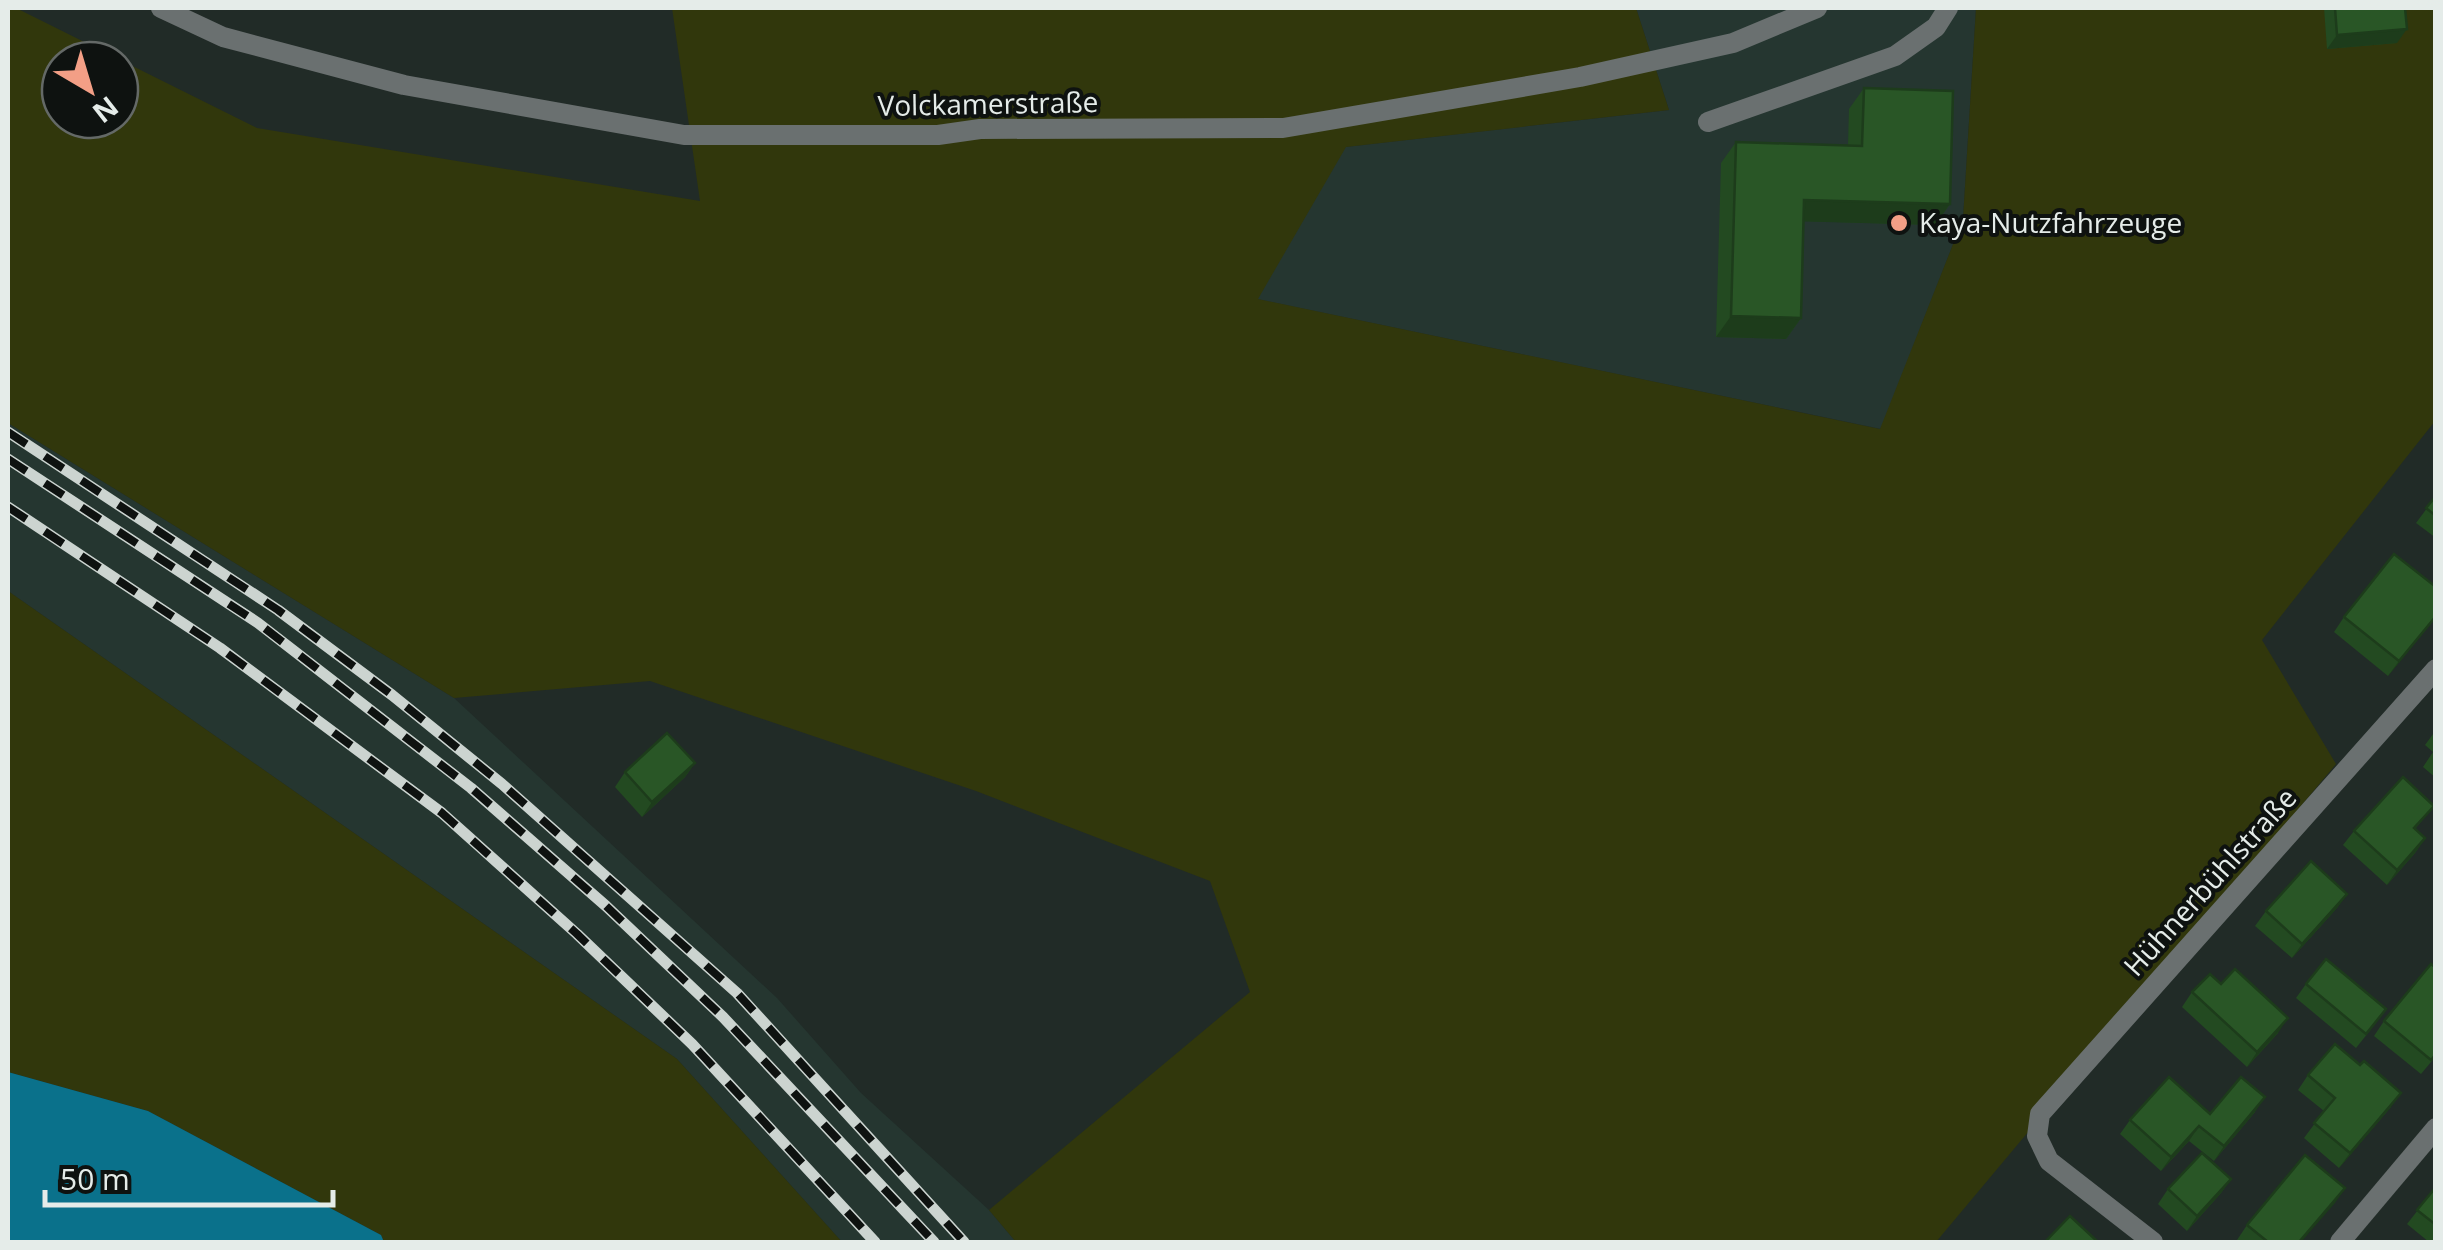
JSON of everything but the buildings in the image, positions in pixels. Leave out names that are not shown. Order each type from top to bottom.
[{"type":"street","name":"Volckamerstraße","points":[[161,8],[222,37],[404,85],[684,135],[938,135],[980,129],[1282,128],[1580,77],[1694,52],[1733,43],[1818,8]]},
{"type":"street","points":[[1708,122],[1896,56],[1936,26],[1948,8]]},
{"type":"street","name":"Hühnerbühlstraße","points":[[2153,1242],[2049,1161],[2037,1136],[2040,1114],[2436,669]]},
{"type":"street","points":[[2340,1242],[2436,1128]]},
{"type":"shaded area","points":[[1636,8],[1976,8],[1963,219],[1881,429],[1257,299],[1345,147],[1669,110]]},
{"type":"shaded area","points":[[8,423],[454,698],[777,998],[861,1093],[989,1210],[1016,1242],[842,1242],[677,1059],[8,591]]},
{"type":"green space","points":[[8,8],[16,8],[80,40],[40,40],[40,140],[140,140],[140,70],[257,128],[700,201],[672,8],[1636,8],[1669,110],[1346,147],[1258,299],[1880,429],[1963,219],[1976,8],[2435,8],[2435,421],[2262,640],[2336,764],[1936,1242],[1016,1242],[989,1210],[1250,992],[1210,881],[976,791],[650,681],[454,698],[8,423]]},
{"type":"green space","points":[[8,591],[677,1059],[842,1242],[384,1242],[381,1235],[148,1111],[8,1072]]},
{"type":"water","points":[[8,1072],[148,1111],[381,1235],[384,1242],[8,1242]]},
{"type":"railway","points":[[8,432],[278,610],[502,784],[737,993],[964,1242]]},
{"type":"railway","points":[[8,459],[258,623],[471,788],[606,906],[723,1017],[934,1242]]},
{"type":"railway","points":[[8,507],[220,648],[442,813],[692,1044],[875,1242]]},
{"type":"place","name":"Kaya-Nutzfahrzeuge","points":[[1899,223]]}]
